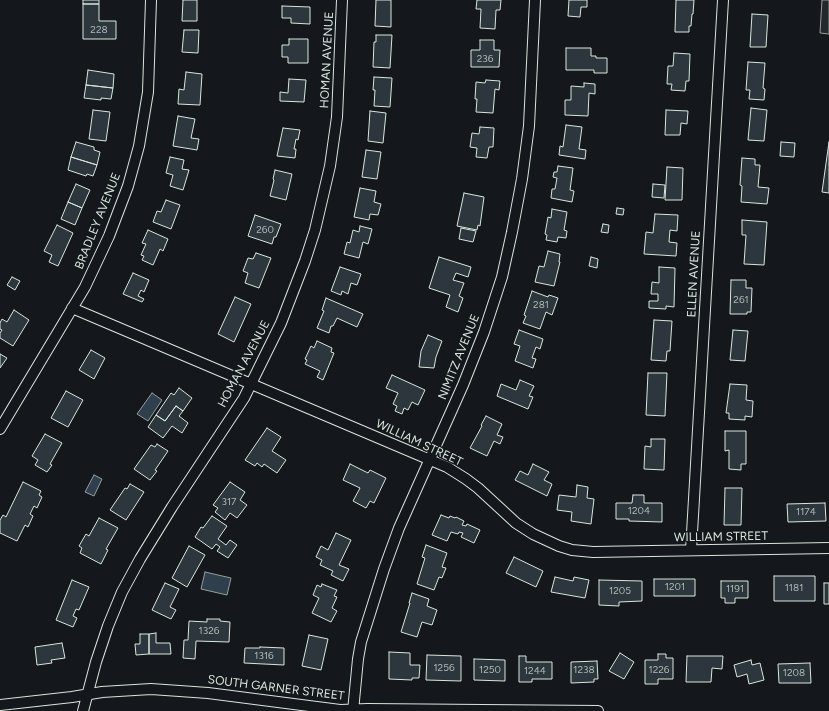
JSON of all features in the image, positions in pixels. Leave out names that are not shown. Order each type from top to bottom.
[{"type":"street","name":"BRADLEY AVENUE","points":[[0,429],[85,286],[109,236],[128,186],[139,146],[148,92],[151,0]]},
{"type":"street","name":"HOMAN AVENUE","points":[[83,711],[108,626],[122,592],[140,558],[244,398],[281,323],[305,261],[317,223],[330,166],[337,117],[342,0]]},
{"type":"street","name":"NIMITZ AVENUE","points":[[353,710],[361,642],[399,528],[463,385],[484,332],[502,277],[522,179],[529,126],[535,0]]},
{"type":"street","name":"ELLEN AVENUE","points":[[691,550],[722,0]]},
{"type":"street","name":"WILLIAM STREET","points":[[72,308],[447,468],[478,488],[516,523],[533,534],[559,546],[572,550],[593,552],[829,548]]},
{"type":"street","name":"SOUTH GARNER STREET","points":[[0,705],[118,690],[168,690],[208,693],[340,710],[598,711]]},
{"type":"shaded area","points":[[822,0],[829,0],[829,34],[820,33]]},
{"type":"water","points":[[152,393],[162,400],[148,421],[137,414]]},
{"type":"water","points":[[94,475],[102,479],[94,496],[85,492]]},
{"type":"water","points":[[205,572],[231,578],[227,595],[201,589]]},
{"type":"building","points":[[83,0],[99,0],[99,4],[83,4]]},
{"type":"building","points":[[183,0],[197,0],[197,21],[182,21]]},
{"type":"building","points":[[376,0],[391,0],[391,27],[375,26]]},
{"type":"building","points":[[477,0],[501,0],[500,10],[496,10],[495,29],[480,28],[481,9],[476,9]]},
{"type":"building","points":[[569,0],[587,0],[587,7],[581,7],[580,17],[568,16]]},
{"type":"building","points":[[676,0],[694,0],[689,32],[675,32]]},
{"type":"building","points":[[83,4],[99,4],[99,21],[116,21],[116,39],[83,39]]},
{"type":"building","points":[[282,6],[310,7],[310,24],[291,23],[291,18],[282,18]]},
{"type":"building","points":[[752,14],[768,15],[766,47],[750,47]]},
{"type":"building","points":[[184,30],[199,30],[198,53],[182,52]]},
{"type":"building","points":[[376,35],[392,35],[390,68],[373,67],[374,42],[376,42]]},
{"type":"building","points":[[289,39],[308,39],[308,63],[288,63],[288,57],[282,57],[282,45],[289,45]]},
{"type":"building","points":[[480,40],[494,40],[494,50],[500,50],[499,67],[471,67],[471,50],[480,50]]},
{"type":"building","points":[[566,48],[591,48],[591,56],[596,56],[596,58],[607,58],[607,73],[594,73],[594,70],[566,70]]},
{"type":"building","points":[[674,53],[690,54],[689,81],[686,81],[685,91],[671,90],[672,84],[667,84],[668,66],[673,66]]},
{"type":"building","points":[[748,62],[765,63],[763,88],[765,89],[764,100],[749,99],[750,90],[746,90]]},
{"type":"building","points":[[88,70],[114,74],[113,88],[86,85]]},
{"type":"building","points":[[186,72],[202,74],[200,105],[178,104],[179,89],[184,90]]},
{"type":"building","points":[[374,77],[392,78],[390,107],[374,106]]},
{"type":"building","points":[[289,79],[306,80],[304,102],[280,101],[280,92],[288,93]]},
{"type":"building","points":[[486,80],[500,81],[499,90],[495,89],[493,113],[476,112],[476,82],[485,83]]},
{"type":"building","points":[[584,83],[595,84],[595,94],[589,93],[588,116],[565,115],[565,100],[571,100],[571,86],[584,87]]},
{"type":"building","points":[[86,85],[113,88],[111,99],[101,98],[101,100],[84,98]]},
{"type":"building","points":[[751,108],[767,110],[764,141],[748,140]]},
{"type":"building","points":[[93,110],[110,112],[106,141],[89,139]]},
{"type":"building","points":[[666,110],[688,111],[687,124],[681,123],[680,135],[665,135]]},
{"type":"building","points":[[370,111],[386,113],[383,143],[368,141]]},
{"type":"building","points":[[178,116],[195,119],[191,138],[199,139],[197,150],[173,146]]},
{"type":"building","points":[[566,125],[582,127],[579,149],[586,150],[585,159],[559,155],[560,146],[563,147]]},
{"type":"building","points":[[480,127],[494,128],[493,147],[489,147],[487,158],[476,157],[477,148],[470,147],[472,133],[479,134]]},
{"type":"building","points":[[283,128],[300,130],[294,149],[296,149],[295,158],[277,156]]},
{"type":"building","points":[[76,142],[94,147],[94,150],[100,152],[97,165],[71,157]]},
{"type":"building","points":[[781,142],[795,143],[794,157],[780,156]]},
{"type":"building","points":[[829,142],[829,193],[822,192]]},
{"type":"building","points":[[366,150],[381,152],[377,179],[362,177]]},
{"type":"building","points":[[71,157],[97,165],[93,176],[87,174],[86,176],[68,170]]},
{"type":"building","points":[[170,157],[184,160],[182,169],[189,170],[183,190],[170,186],[173,175],[166,173]]},
{"type":"building","points":[[742,158],[755,159],[755,165],[760,165],[758,187],[769,188],[767,204],[741,202],[742,186],[740,185]]},
{"type":"building","points":[[558,166],[573,168],[570,190],[574,191],[572,202],[551,198],[552,189],[555,189],[557,178],[553,177],[554,172],[557,172]]},
{"type":"building","points":[[667,167],[683,168],[682,200],[665,200]]},
{"type":"building","points":[[275,170],[292,174],[286,200],[270,196]]},
{"type":"building","points":[[76,184],[90,190],[82,208],[68,202]]},
{"type":"building","points":[[653,184],[665,185],[664,198],[652,197]]},
{"type":"building","points":[[360,188],[376,191],[374,202],[381,204],[378,215],[370,214],[369,220],[354,217]]},
{"type":"building","points":[[464,193],[484,197],[480,226],[478,225],[477,230],[457,226]]},
{"type":"building","points":[[166,200],[180,205],[171,229],[153,222],[157,211],[161,212]]},
{"type":"building","points":[[68,202],[82,208],[75,225],[61,219]]},
{"type":"building","points":[[617,208],[624,209],[623,215],[616,214]]},
{"type":"building","points":[[552,209],[567,212],[564,230],[567,231],[566,238],[558,237],[557,242],[546,240],[547,235],[545,234],[548,217],[551,218]]},
{"type":"building","points":[[655,214],[678,215],[677,231],[670,230],[669,242],[677,243],[676,256],[644,254],[646,232],[653,233]]},
{"type":"building","points":[[255,215],[281,224],[272,244],[248,236]]},
{"type":"building","points":[[742,220],[767,222],[764,265],[744,264],[746,235],[742,235]]},
{"type":"building","points":[[603,224],[609,225],[608,233],[601,232]]},
{"type":"building","points":[[57,225],[73,233],[58,266],[49,262],[52,255],[44,251]]},
{"type":"building","points":[[360,226],[372,229],[368,244],[363,242],[359,258],[344,254],[347,242],[350,243],[353,230],[359,232]]},
{"type":"building","points":[[461,228],[476,231],[473,242],[459,239]]},
{"type":"building","points":[[148,230],[168,239],[163,251],[160,249],[153,265],[142,260],[144,256],[141,255],[146,244],[142,243]]},
{"type":"building","points":[[548,251],[560,254],[560,262],[554,286],[535,282],[539,266],[544,267]]},
{"type":"building","points":[[256,253],[271,258],[259,288],[245,283],[248,273],[243,271],[248,258],[253,259]]},
{"type":"building","points":[[439,257],[471,267],[468,277],[456,273],[453,280],[464,283],[459,296],[463,298],[458,312],[446,307],[450,295],[429,288]]},
{"type":"building","points":[[591,257],[598,259],[597,268],[589,266]]},
{"type":"building","points":[[340,267],[361,274],[357,285],[351,283],[348,294],[342,291],[341,295],[331,291]]},
{"type":"building","points":[[659,267],[675,268],[674,307],[666,306],[666,309],[649,308],[649,301],[658,301],[658,294],[651,294],[652,282],[659,283]]},
{"type":"building","points":[[133,273],[149,280],[144,292],[141,290],[138,296],[144,299],[142,302],[123,294]]},
{"type":"building","points":[[12,277],[20,281],[15,290],[7,285]]},
{"type":"building","points":[[731,280],[746,280],[746,288],[752,288],[751,312],[747,312],[747,314],[730,314]]},
{"type":"building","points":[[532,291],[548,297],[549,295],[558,298],[552,315],[546,312],[540,329],[523,323],[526,316],[524,315]]},
{"type":"building","points":[[235,297],[251,304],[234,342],[218,334]]},
{"type":"building","points":[[326,298],[363,314],[357,327],[337,318],[333,326],[331,326],[329,333],[317,328],[324,311],[322,310]]},
{"type":"building","points":[[14,310],[29,320],[13,346],[0,338],[0,333],[2,330],[0,329],[0,323],[2,319],[7,322]]},
{"type":"building","points":[[654,320],[672,321],[670,351],[667,351],[666,361],[651,360]]},
{"type":"building","points":[[519,330],[543,339],[540,349],[536,347],[532,358],[536,359],[533,368],[515,361],[520,346],[514,344]]},
{"type":"building","points":[[733,330],[748,331],[745,361],[730,360]]},
{"type":"building","points":[[428,335],[442,341],[436,357],[434,368],[419,367],[421,351]]},
{"type":"building","points":[[317,341],[332,348],[331,352],[334,353],[323,380],[317,377],[320,371],[305,364],[307,360],[305,359],[311,346],[314,348]]},
{"type":"building","points":[[91,350],[105,358],[94,379],[79,370]]},
{"type":"building","points":[[0,354],[7,358],[0,368]]},
{"type":"building","points":[[648,373],[667,373],[665,416],[646,415]]},
{"type":"building","points":[[392,375],[425,390],[418,405],[412,402],[408,410],[404,408],[402,414],[395,411],[397,406],[393,404],[398,393],[386,388]]},
{"type":"building","points":[[520,380],[534,386],[529,396],[533,397],[528,409],[497,396],[501,384],[516,390]]},
{"type":"building","points":[[730,384],[747,385],[746,400],[753,401],[752,417],[745,416],[745,420],[729,419],[729,413],[726,413]]},
{"type":"building","points":[[179,388],[192,398],[183,411],[176,406],[165,421],[156,415],[171,393],[174,395]]},
{"type":"building","points":[[66,391],[83,400],[68,427],[51,418]]},
{"type":"building","points":[[176,406],[183,411],[179,416],[188,423],[182,433],[172,426],[163,438],[148,427],[156,415],[165,421]]},
{"type":"building","points":[[486,416],[502,424],[497,435],[503,437],[500,444],[494,441],[487,456],[470,448]]},
{"type":"building","points":[[267,428],[281,437],[272,451],[286,460],[277,473],[264,464],[262,467],[257,463],[255,466],[245,460]]},
{"type":"building","points":[[725,431],[746,431],[746,464],[741,464],[741,470],[729,469],[729,450],[725,451]]},
{"type":"building","points":[[45,434],[62,443],[50,464],[52,465],[47,472],[35,465],[38,460],[32,456]]},
{"type":"building","points":[[651,439],[665,439],[664,470],[644,469],[645,446],[651,447]]},
{"type":"building","points":[[157,444],[168,451],[155,470],[157,471],[150,480],[134,469],[151,445],[155,447]]},
{"type":"building","points":[[350,464],[368,473],[370,470],[386,478],[374,503],[370,501],[366,508],[353,501],[360,488],[343,480]]},
{"type":"building","points":[[533,464],[549,472],[544,480],[552,484],[547,496],[515,480],[520,471],[528,475]]},
{"type":"building","points":[[23,482],[41,491],[39,495],[42,497],[37,508],[34,506],[30,514],[33,516],[28,527],[25,525],[17,541],[0,533],[0,520],[3,515],[6,517]]},
{"type":"building","points":[[230,482],[245,492],[240,500],[247,505],[237,518],[230,513],[225,520],[215,512],[218,508],[213,505]]},
{"type":"building","points":[[130,484],[144,492],[126,520],[110,510],[125,488],[127,489]]},
{"type":"building","points":[[577,485],[588,487],[587,498],[594,499],[591,524],[571,521],[572,512],[557,510],[559,495],[576,497]]},
{"type":"building","points":[[725,488],[742,488],[741,525],[724,525]]},
{"type":"building","points":[[633,495],[644,495],[644,503],[662,503],[662,522],[616,519],[616,503],[632,503]]},
{"type":"building","points":[[825,503],[826,521],[788,522],[787,504]]},
{"type":"building","points":[[441,515],[449,518],[450,516],[456,517],[464,521],[462,525],[466,526],[467,524],[480,530],[474,543],[461,537],[463,533],[459,532],[458,534],[451,532],[447,541],[432,535]]},
{"type":"building","points":[[212,516],[227,526],[218,539],[226,545],[230,540],[237,545],[228,558],[217,551],[220,547],[216,544],[212,549],[195,537],[201,527],[203,528]]},
{"type":"building","points":[[99,518],[118,528],[106,549],[108,550],[101,564],[80,553],[82,548],[79,546],[86,534],[89,536]]},
{"type":"building","points":[[336,533],[351,540],[339,565],[349,569],[343,581],[331,575],[333,571],[320,565],[322,560],[316,557],[321,546],[328,550]]},
{"type":"building","points":[[426,545],[447,553],[442,567],[446,568],[442,578],[439,577],[434,590],[417,584],[425,558],[422,557]]},
{"type":"building","points":[[189,546],[205,555],[187,587],[172,578]]},
{"type":"building","points":[[514,557],[543,571],[536,587],[506,573]]},
{"type":"building","points":[[774,576],[815,576],[815,601],[774,601]]},
{"type":"building","points":[[555,577],[573,581],[574,577],[589,580],[585,598],[551,592]]},
{"type":"building","points":[[654,579],[695,579],[695,596],[654,596]]},
{"type":"building","points":[[72,580],[89,587],[79,610],[76,609],[73,616],[77,618],[73,627],[56,620]]},
{"type":"building","points":[[599,580],[642,581],[642,601],[619,602],[619,606],[599,605]]},
{"type":"building","points":[[721,581],[748,581],[748,598],[735,598],[735,603],[725,603],[725,598],[721,598]]},
{"type":"building","points":[[165,583],[179,589],[170,607],[176,610],[171,619],[152,610]]},
{"type":"building","points":[[824,583],[829,583],[829,604],[824,604]]},
{"type":"building","points":[[322,584],[337,590],[334,596],[337,597],[332,608],[337,611],[331,622],[312,613],[319,598],[313,595],[317,585],[321,587]]},
{"type":"building","points":[[412,593],[429,599],[427,606],[437,610],[432,625],[422,622],[417,637],[401,632]]},
{"type":"building","points":[[207,619],[220,619],[220,621],[230,622],[229,642],[196,641],[195,659],[183,658],[184,640],[188,640],[189,621],[207,622]]},
{"type":"building","points":[[156,633],[156,643],[170,643],[171,654],[149,654],[149,634]]},
{"type":"building","points":[[140,634],[149,634],[149,654],[136,655],[135,644],[140,644]]},
{"type":"building","points":[[309,635],[328,639],[321,670],[302,666]]},
{"type":"building","points":[[62,643],[65,658],[51,660],[52,663],[37,665],[35,647]]},
{"type":"building","points":[[245,648],[284,648],[284,665],[244,663]]},
{"type":"building","points":[[389,652],[410,653],[410,665],[420,665],[419,678],[412,678],[412,680],[389,679]]},
{"type":"building","points":[[620,653],[634,662],[624,679],[609,671]]},
{"type":"building","points":[[658,654],[666,654],[666,658],[673,658],[673,679],[658,679],[658,684],[645,684],[645,660],[658,660]]},
{"type":"building","points":[[427,655],[461,656],[461,681],[426,680]]},
{"type":"building","points":[[519,656],[526,656],[526,662],[552,662],[552,679],[532,679],[532,682],[519,682]]},
{"type":"building","points":[[687,656],[723,656],[722,669],[712,668],[711,682],[686,682]]},
{"type":"building","points":[[474,659],[505,660],[505,681],[474,680]]},
{"type":"building","points":[[751,660],[752,665],[760,663],[764,680],[749,684],[747,674],[737,677],[734,665]]},
{"type":"building","points":[[597,661],[598,679],[594,679],[594,682],[571,683],[571,662]]},
{"type":"building","points":[[810,663],[811,683],[779,683],[778,664]]}]
